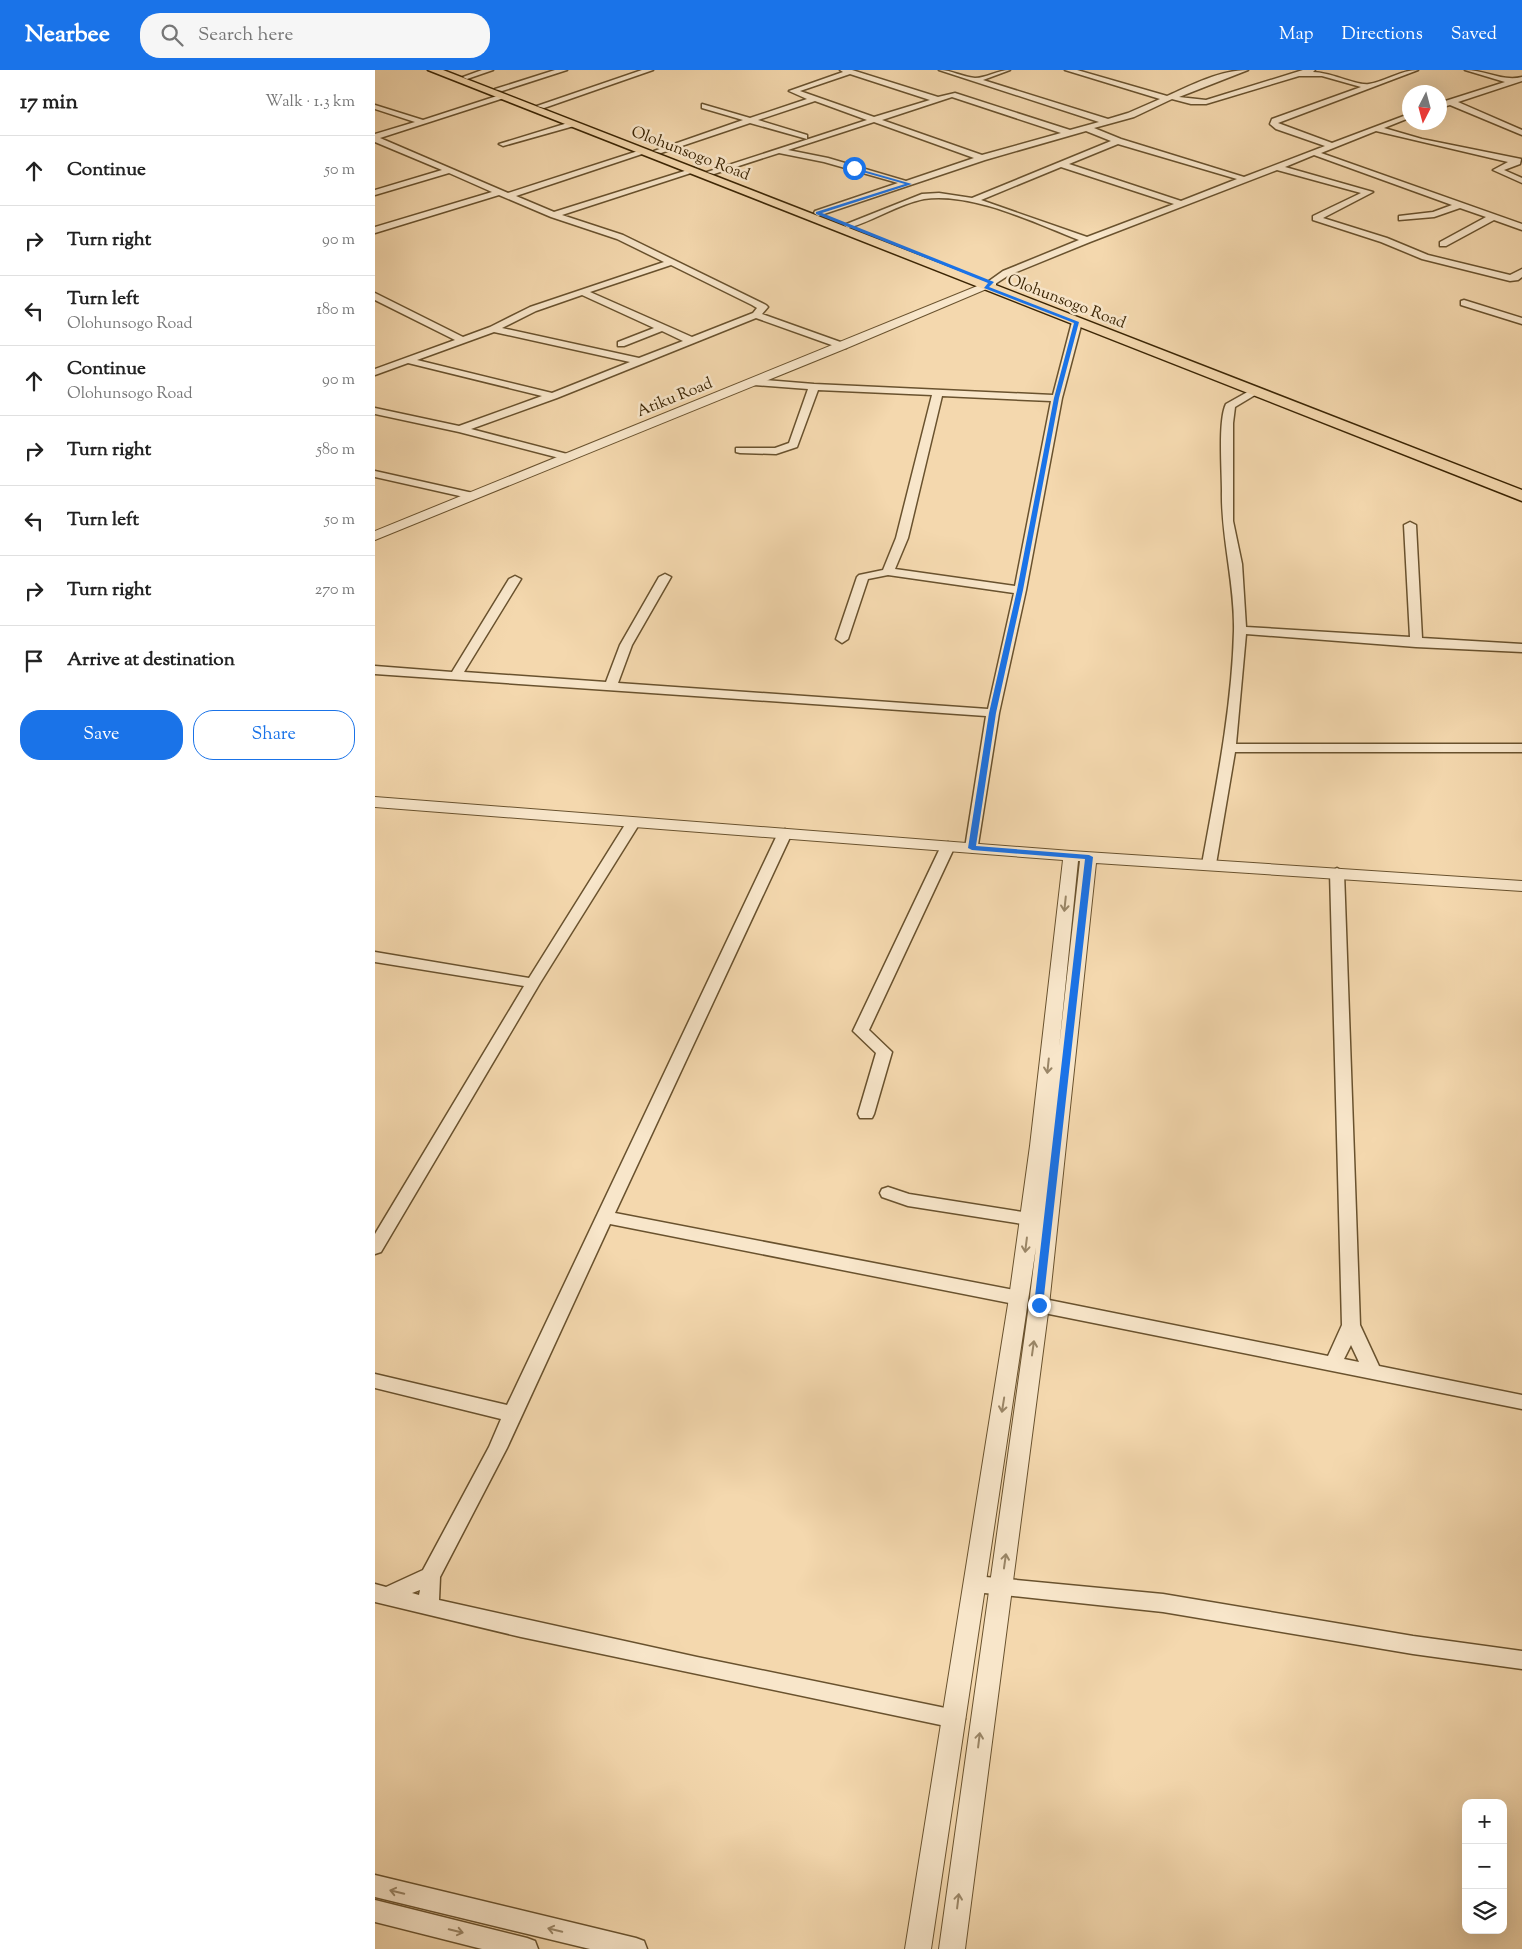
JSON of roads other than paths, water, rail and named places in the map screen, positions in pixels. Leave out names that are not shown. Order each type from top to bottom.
[{"type":"main road","name":"Olohunsogo Road","points":[[433,70],[541,106],[691,170],[989,285],[1522,486]]},
{"type":"main road","name":"Olohunsogo Road","points":[[450,70],[571,124],[711,172],[817,213],[1077,322],[1522,496]]},
{"type":"street","points":[[467,76],[489,70]]},
{"type":"street","points":[[375,138],[563,70]]},
{"type":"street","points":[[541,106],[649,70]]},
{"type":"street","points":[[943,70],[1105,121]]},
{"type":"street","points":[[976,80],[1006,70]]},
{"type":"street","points":[[1069,70],[1191,102],[1207,102],[1311,70]]},
{"type":"street","points":[[817,213],[909,184],[982,158],[1131,115],[1222,76],[1244,70]]},
{"type":"street","points":[[1333,146],[1279,127],[1275,124],[1275,121],[1414,70]]},
{"type":"street","points":[[1469,70],[1512,82]]},
{"type":"street","points":[[936,99],[847,71],[793,90],[982,158]]},
{"type":"street","points":[[1208,72],[1222,76]]},
{"type":"street","points":[[1297,74],[1321,72],[1370,87]]},
{"type":"street","points":[[1447,103],[1522,79]]},
{"type":"street","points":[[711,172],[952,95],[961,96],[1067,132]]},
{"type":"street","points":[[375,230],[651,152],[814,99]]},
{"type":"street","points":[[1450,102],[1522,133]]},
{"type":"street","points":[[705,106],[804,138]]},
{"type":"street","points":[[375,107],[422,122]]},
{"type":"street","points":[[989,285],[1006,273],[1087,240],[1402,119]]},
{"type":"street","points":[[503,144],[571,124]]},
{"type":"street","points":[[1083,128],[1118,141],[1244,179]]},
{"type":"street","points":[[1377,129],[1421,141],[1519,161]]},
{"type":"street","points":[[375,138],[554,215],[620,237],[763,307],[756,315],[553,396],[460,429]]},
{"type":"street","points":[[975,198],[1118,141]]},
{"type":"street","points":[[779,151],[825,160],[909,184]]},
{"type":"street","points":[[1315,153],[1522,227]]},
{"type":"street","points":[[1519,161],[1497,170],[1522,181]]},
{"type":"street","points":[[1061,164],[1180,204]]},
{"type":"street","points":[[1277,167],[1369,192],[1316,218],[1452,264],[1510,278],[1515,278],[1522,272]]},
{"type":"street","points":[[554,215],[691,170]]},
{"type":"street","points":[[375,193],[448,171]]},
{"type":"street","points":[[847,225],[921,197],[940,195],[975,198],[1087,240]]},
{"type":"street","points":[[1402,218],[1434,214],[1462,204]]},
{"type":"street","points":[[1443,244],[1493,216]]},
{"type":"street","points":[[375,372],[493,329],[533,310],[673,262]]},
{"type":"street","name":"Atiku Road","points":[[375,536],[989,285]]},
{"type":"street","points":[[582,292],[690,340]]},
{"type":"street","points":[[376,298],[463,340]]},
{"type":"street","points":[[1464,303],[1522,321]]},
{"type":"street","points":[[756,315],[843,346]]},
{"type":"street","points":[[972,848],[993,713],[1020,590],[1057,398],[1077,322]]},
{"type":"street","points":[[621,344],[662,328]]},
{"type":"street","points":[[493,329],[638,361]]},
{"type":"street","points":[[406,360],[553,396]]},
{"type":"street","points":[[754,382],[814,387],[1057,398]]},
{"type":"street","points":[[740,450],[776,451],[793,445],[814,387]]},
{"type":"street","points":[[888,572],[902,538],[937,392]]},
{"type":"street","points":[[1209,864],[1229,748],[1240,630],[1236,564],[1227,521],[1228,422],[1230,406],[1241,398],[1255,392]]},
{"type":"street","points":[[375,411],[460,429],[567,457]]},
{"type":"street","points":[[375,474],[473,496]]},
{"type":"street","points":[[1410,526],[1416,642]]},
{"type":"street","points":[[842,639],[863,576],[888,572],[1020,590]]},
{"type":"street","points":[[611,685],[626,645],[665,577]]},
{"type":"street","points":[[456,675],[515,579]]},
{"type":"street","points":[[1240,630],[1522,648]]},
{"type":"street","points":[[375,670],[993,713]]},
{"type":"street","points":[[1229,748],[1522,748]]},
{"type":"street","points":[[375,802],[1080,856],[1522,886]]},
{"type":"street","points":[[375,1248],[533,983],[633,823]]},
{"type":"street","points":[[429,1604],[430,1576],[498,1448],[512,1414],[785,833]]},
{"type":"street","points":[[867,1114],[883,1052],[861,1031],[948,846]]},
{"type":"street","points":[[918,1949],[975,1584],[1029,1302],[1029,1219],[1080,856]]},
{"type":"street","points":[[952,1949],[1001,1586],[1029,1302],[1080,856]]},
{"type":"street","points":[[1337,872],[1351,1326],[1373,1371]]},
{"type":"street","points":[[375,957],[533,983]]},
{"type":"street","points":[[888,1193],[908,1200],[1029,1219]]},
{"type":"street","points":[[604,1217],[1522,1402]]},
{"type":"street","points":[[1333,1365],[1351,1326]]},
{"type":"street","points":[[375,1381],[512,1414]]},
{"type":"street","points":[[381,1594],[430,1576]]},
{"type":"street","points":[[975,1584],[1163,1603],[1413,1645],[1522,1660]]},
{"type":"street","points":[[381,1594],[429,1604],[521,1628],[955,1719]]},
{"type":"street","points":[[375,1886],[636,1949]]},
{"type":"street","points":[[375,1911],[527,1949]]}]
